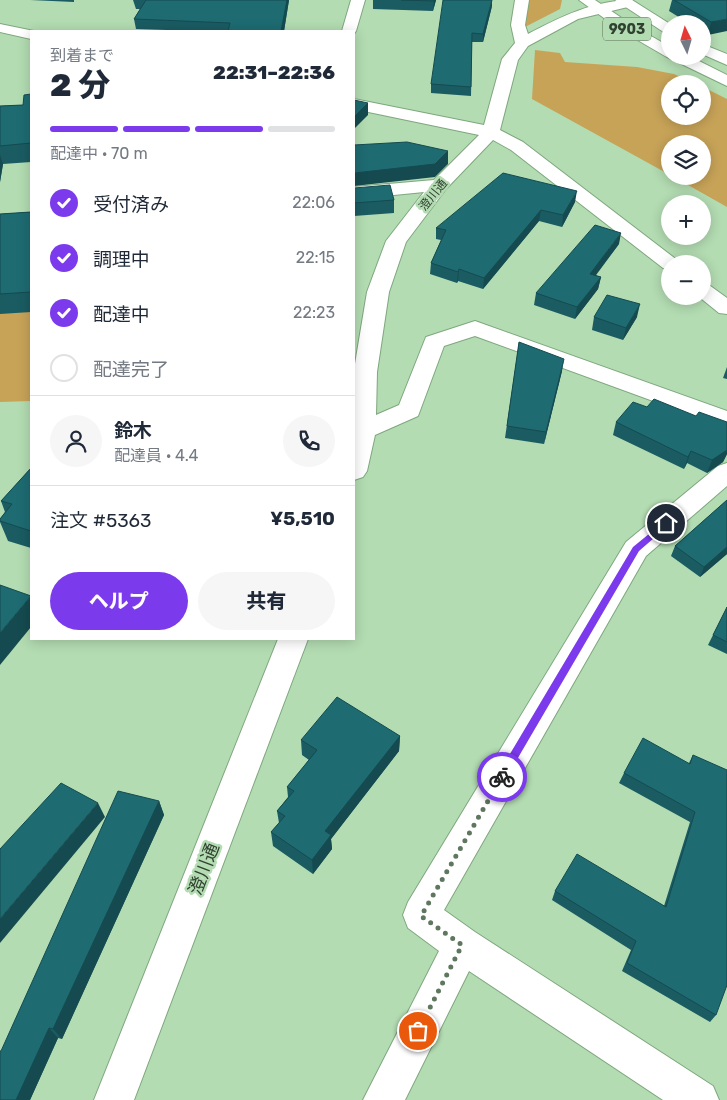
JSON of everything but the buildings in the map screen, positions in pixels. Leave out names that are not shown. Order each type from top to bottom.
[{"type":"street","points":[[349,30],[358,0]]},
{"type":"street","points":[[522,0],[518,25],[523,43]]},
{"type":"street","name":"澄川通","points":[[355,467],[364,430],[365,372],[378,292],[396,241],[439,185],[491,132],[510,59],[523,43],[593,5],[625,2]]},
{"type":"street","name":"9903","points":[[625,2],[661,24]]},
{"type":"street","name":"9903","points":[[593,5],[661,47]]},
{"type":"street","points":[[0,28],[30,35]]},
{"type":"street","points":[[711,52],[727,60]]},
{"type":"street","points":[[694,65],[727,81]]},
{"type":"street","points":[[355,104],[491,132],[517,146],[661,257]]},
{"type":"street","points":[[355,193],[439,185]]},
{"type":"street","points":[[711,296],[727,308]]},
{"type":"street","points":[[364,430],[409,410],[434,342],[475,328],[727,420]]},
{"type":"street","points":[[699,1100],[462,945],[421,916],[636,549],[727,472]]},
{"type":"street","name":"澄川通","points":[[114,1100],[293,640]]},
{"type":"street","points":[[383,1100],[462,945]]},
{"type":"shaded area","points":[[529,0],[562,0],[560,9],[525,27]]},
{"type":"shaded area","points":[[535,50],[560,53],[565,62],[637,67],[676,75],[661,75],[661,125],[711,125],[711,91],[727,99],[727,207],[711,198],[711,195],[706,195],[688,185],[711,185],[711,135],[661,135],[661,170],[532,99]]},
{"type":"shaded area","points":[[30,230],[30,401],[0,402],[0,234]]},
{"type":"way so far","points":[[418,1031],[462,945],[421,916],[502,777]]},
{"type":"route","points":[[502,777],[636,549],[666,523]]}]
